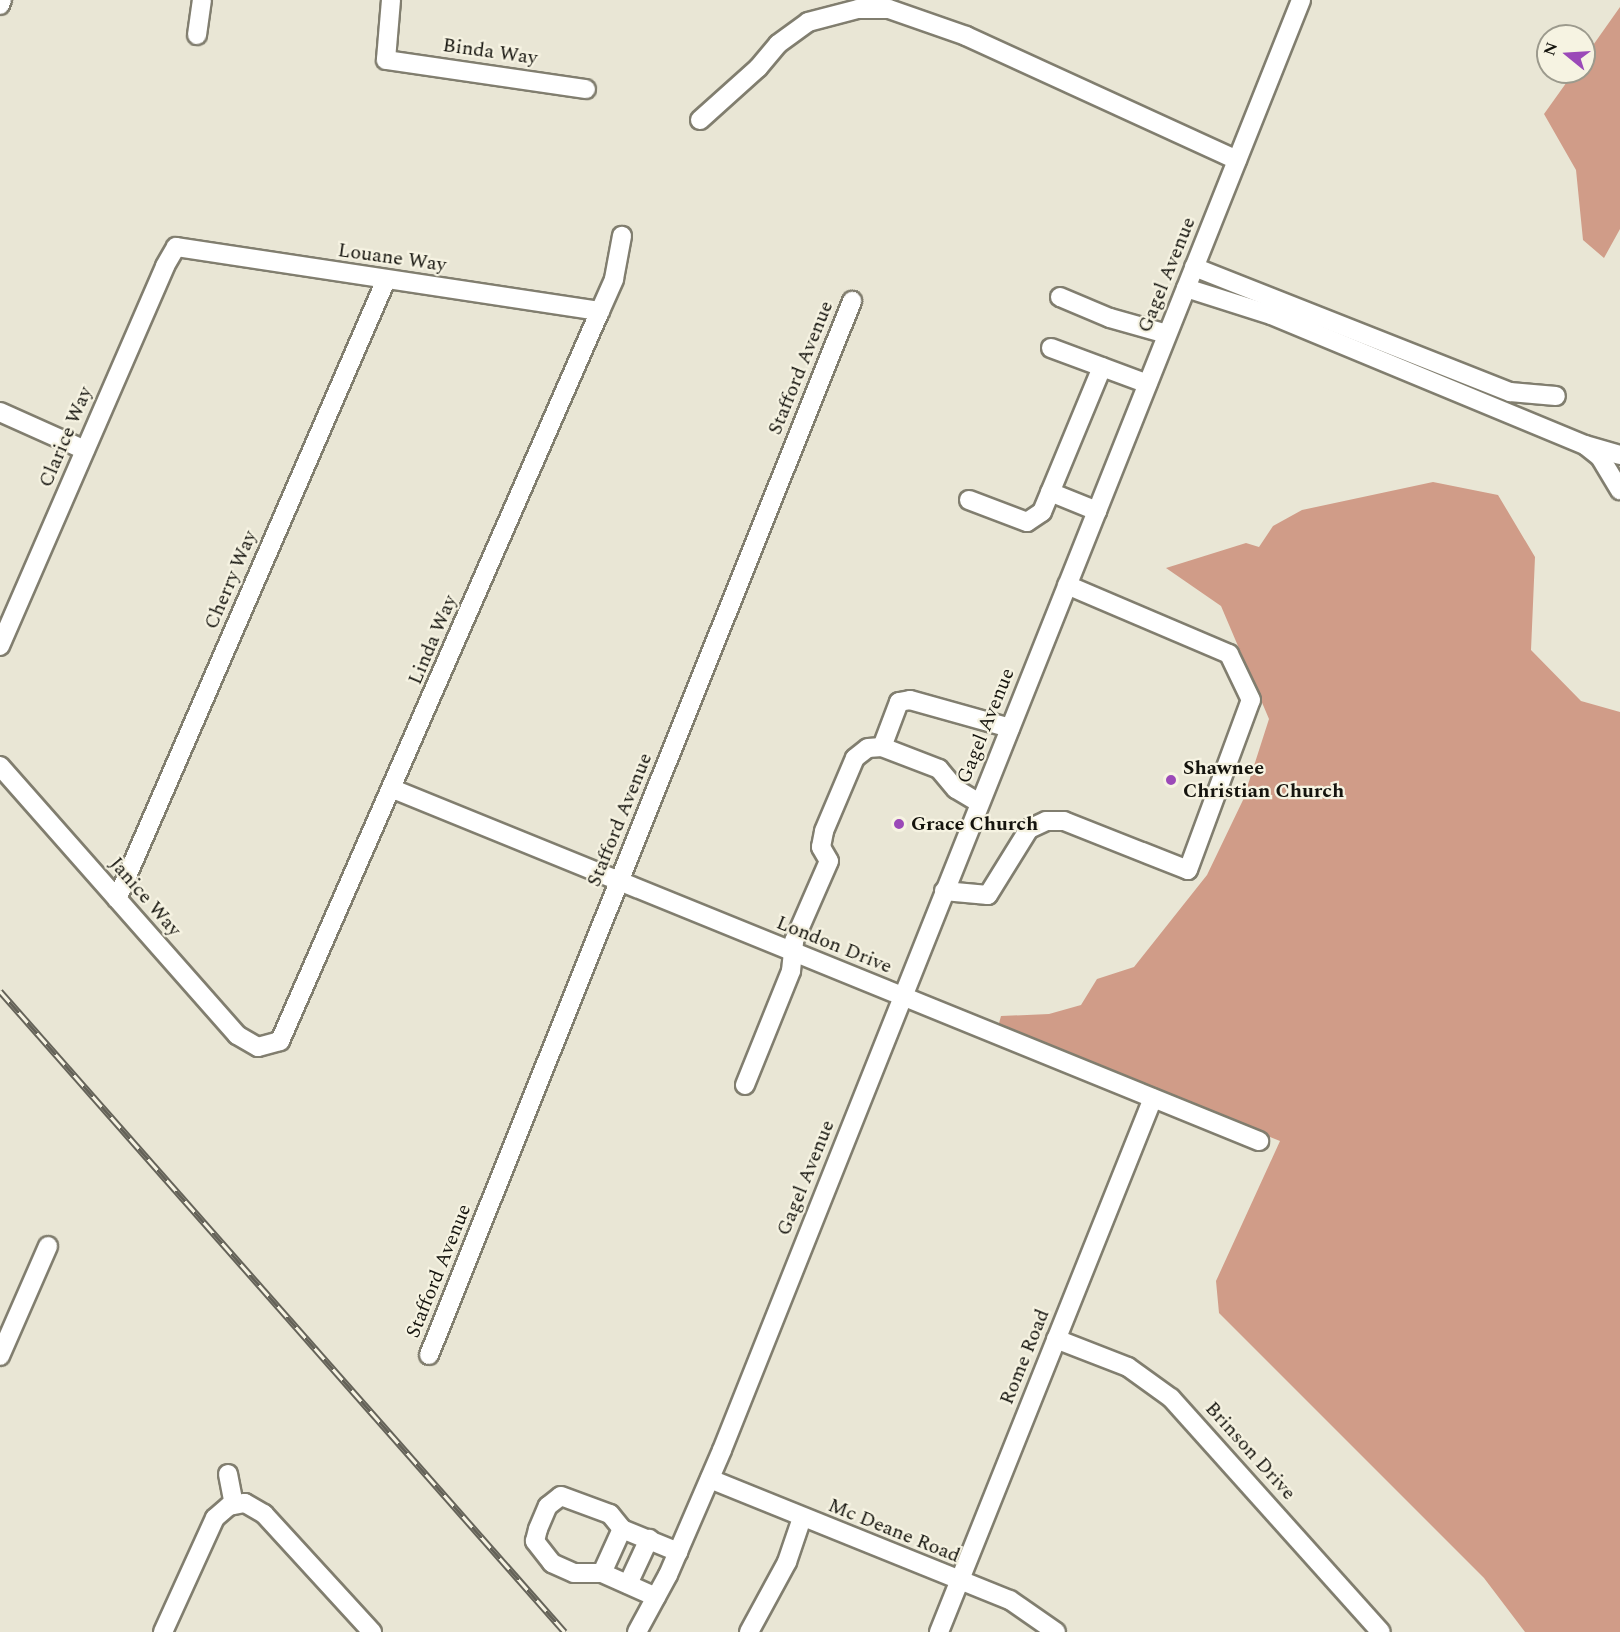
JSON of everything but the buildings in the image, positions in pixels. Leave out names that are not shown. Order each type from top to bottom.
[{"type":"street","points":[[0,5],[2,0]]},
{"type":"street","points":[[197,35],[202,0]]},
{"type":"street","name":"Binda Way","points":[[391,0],[386,60],[586,89]]},
{"type":"street","name":"Gagel Avenue","points":[[637,1632],[678,1552],[710,1479],[1300,0]]},
{"type":"street","points":[[700,120],[758,68],[778,44],[808,22],[858,9],[889,9],[966,36],[1237,160]]},
{"type":"street","name":"Linda Way","points":[[263,1047],[276,1044],[288,1030],[614,279],[622,236]]},
{"type":"street","name":"Louane Way","points":[[176,247],[600,311]]},
{"type":"street","name":"Clarice Way","points":[[0,646],[176,247]]},
{"type":"street","points":[[1194,267],[1510,392],[1556,396]]},
{"type":"street","name":"Cherry Way","points":[[117,899],[386,280]]},
{"type":"street","points":[[1186,288],[1271,315],[1585,445],[1620,455]]},
{"type":"street","points":[[1060,297],[1110,318],[1167,334]]},
{"type":"street","name":"Stafford Avenue","points":[[429,1355],[852,301]]},
{"type":"street","points":[[1052,348],[1148,384]]},
{"type":"street","points":[[969,500],[1027,522],[1042,512],[1102,367]]},
{"type":"street","points":[[0,412],[85,450]]},
{"type":"street","points":[[1585,445],[1600,457],[1620,490]]},
{"type":"street","points":[[1050,492],[1097,512]]},
{"type":"street","points":[[944,891],[988,894],[1029,828],[1055,820],[1188,870],[1251,700],[1229,654],[1067,585]]},
{"type":"street","points":[[882,747],[899,702],[910,700],[1010,728]]},
{"type":"street","points":[[745,1084],[795,954],[794,941],[829,861],[821,847],[824,831],[855,758],[868,748],[882,747],[939,769],[956,789],[979,803]]},
{"type":"street","name":"Janice Way","points":[[0,766],[237,1035],[253,1046],[263,1047]]},
{"type":"street","name":"London Drive","points":[[393,789],[1259,1141]]},
{"type":"street","name":"Rome Road","points":[[939,1632],[1153,1098]]},
{"type":"street","points":[[0,1356],[48,1246]]},
{"type":"street","name":"Brinson Drive","points":[[1056,1339],[1128,1367],[1172,1398],[1381,1632]]},
{"type":"street","points":[[228,1474],[234,1504]]},
{"type":"street","name":"Mc Deane Road","points":[[710,1479],[1025,1608],[1056,1632]]},
{"type":"street","points":[[656,1597],[602,1573],[574,1573],[552,1563],[535,1541],[548,1506],[561,1496],[610,1514],[622,1529],[678,1552]]},
{"type":"street","points":[[163,1632],[208,1529],[223,1509],[234,1504],[245,1503],[264,1514],[372,1632]]},
{"type":"street","points":[[749,1632],[787,1562],[802,1518]]},
{"type":"street","points":[[602,1573],[622,1529]]},
{"type":"street","points":[[628,1584],[649,1539]]},
{"type":"shaded area","points":[[1620,7],[1620,229],[1604,258],[1583,240],[1576,170],[1544,114],[1565,84],[1596,84],[1596,41]]},
{"type":"shaded area","points":[[1433,482],[1498,495],[1535,557],[1531,650],[1581,701],[1620,712],[1620,1632],[1525,1632],[1484,1578],[1219,1313],[1216,1281],[1280,1141],[998,1027],[1001,1016],[1049,1014],[1081,1005],[1097,979],[1134,967],[1207,875],[1243,800],[1269,719],[1221,606],[1166,568],[1246,543],[1259,547],[1273,526],[1302,510]]},
{"type":"railway","points":[[0,991],[565,1632]]},
{"type":"place","name":"Shawnee Christian Church","points":[[1171,780]]},
{"type":"place","name":"Grace Church","points":[[899,824]]}]
